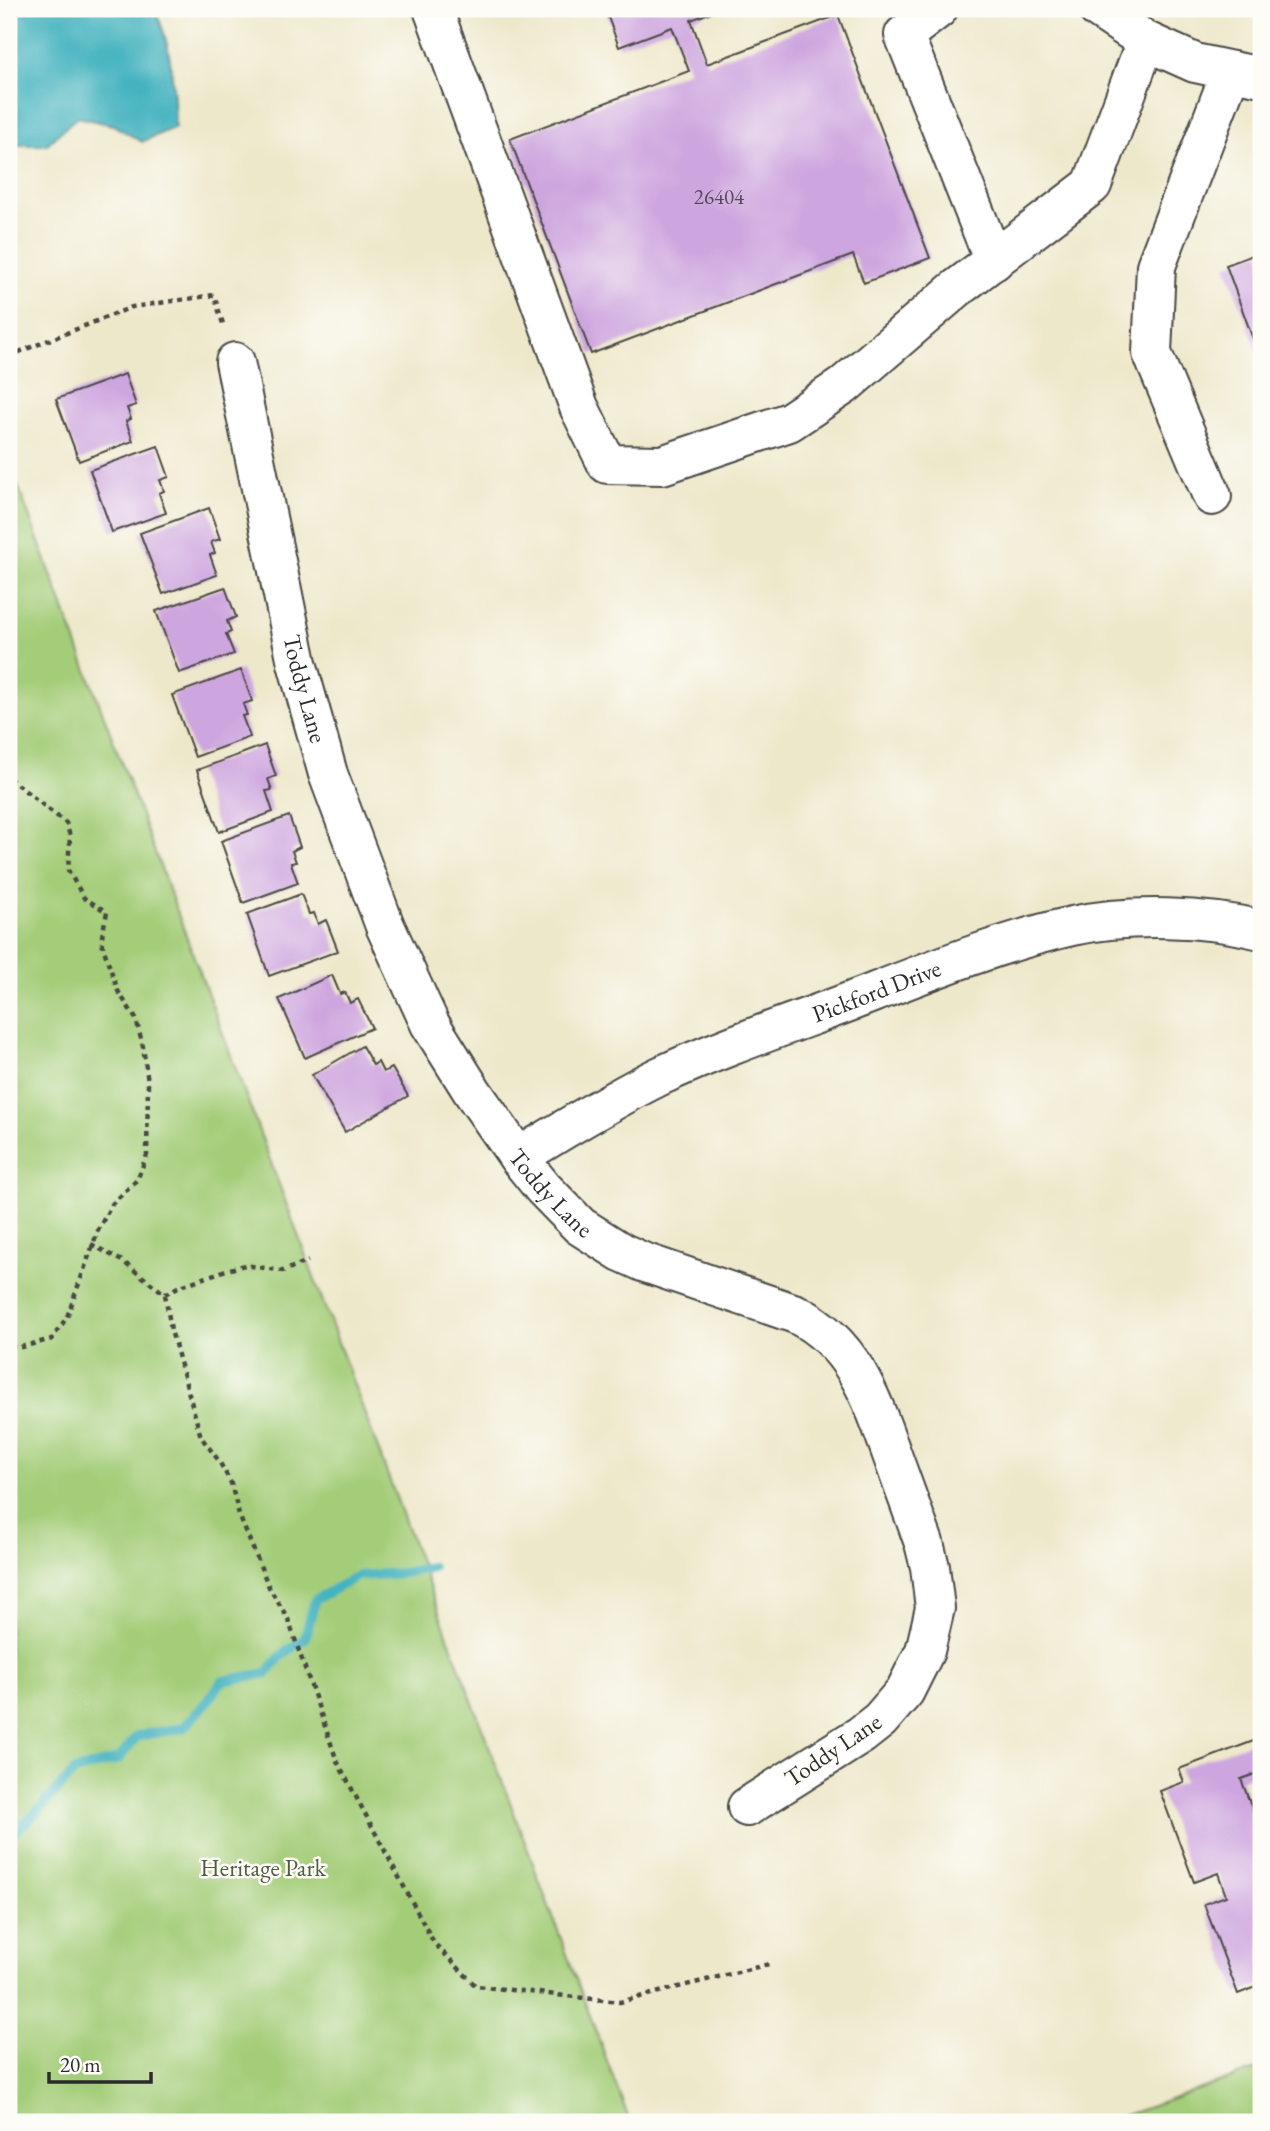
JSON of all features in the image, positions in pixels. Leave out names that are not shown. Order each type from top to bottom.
[{"type":"street","points":[[433,9],[579,407],[607,464],[662,465],[789,422],[843,387],[956,289],[1092,185],[1146,41]]},
{"type":"street","points":[[938,9],[904,35],[994,261]]},
{"type":"street","points":[[1098,9],[1146,41],[1195,63],[1246,74],[1157,266],[1152,354],[1212,496]]},
{"type":"street","name":"Toddy Lane","points":[[235,362],[298,663],[328,774],[384,926],[430,1024],[518,1157],[543,1188],[580,1226],[621,1252],[643,1262],[777,1306],[812,1321],[825,1332],[848,1357],[865,1384],[924,1543],[935,1608],[925,1651],[905,1691],[880,1720],[861,1735],[747,1807]]},
{"type":"street","name":"Pickford Drive","points":[[518,1157],[597,1109],[674,1070],[948,964],[1031,937],[1073,926],[1116,920],[1205,922],[1261,930]]},
{"type":"path","points":[[9,356],[132,307],[214,295],[235,362]]},
{"type":"path","points":[[9,778],[66,823],[71,836],[68,870],[84,898],[107,912],[102,936],[103,947],[118,991],[136,1019],[148,1082],[147,1155],[137,1180],[113,1204],[92,1244],[67,1317],[52,1339],[21,1347],[9,1346]]},
{"type":"path","points":[[92,1244],[122,1261],[165,1294],[171,1330],[201,1437],[231,1483],[239,1514],[269,1587],[288,1619],[337,1761],[434,1943],[476,1986],[620,2002],[773,1963]]},
{"type":"path","points":[[165,1294],[200,1279],[245,1265],[283,1271],[308,1261]]},
{"type":"green space","name":"Heritage Park","points":[[9,462],[560,1936],[630,2122],[9,2122]]},
{"type":"green space","points":[[1261,2068],[1261,2122],[1106,2122]]},
{"type":"water","points":[[9,9],[154,9],[168,51],[173,82],[175,127],[142,142],[113,125],[77,117],[46,145],[13,145],[9,124],[9,83],[15,62],[9,38]]},
{"type":"building","points":[[605,9],[719,9],[691,20],[707,64],[838,15],[930,258],[864,283],[853,255],[591,354],[510,139],[689,71],[672,27],[619,47]]},
{"type":"building","points":[[1261,252],[1261,361],[1226,265]]},
{"type":"building","points":[[125,374],[136,405],[127,408],[131,419],[126,421],[133,441],[79,461],[56,399]]},
{"type":"building","points":[[158,446],[169,477],[160,480],[164,491],[159,493],[166,513],[112,532],[90,470]]},
{"type":"building","points":[[209,508],[220,539],[211,542],[215,553],[210,555],[217,575],[163,594],[140,533]]},
{"type":"building","points":[[225,587],[236,617],[227,621],[231,632],[226,634],[234,654],[179,673],[156,611]]},
{"type":"building","points":[[241,670],[252,701],[243,704],[247,715],[242,716],[250,737],[195,757],[172,695]]},
{"type":"building","points":[[265,745],[276,776],[268,779],[272,790],[266,791],[273,812],[219,832],[197,770]]},
{"type":"building","points":[[289,816],[300,847],[292,851],[296,862],[291,863],[298,883],[243,903],[221,841]]},
{"type":"building","points":[[301,894],[309,914],[314,913],[318,924],[326,920],[338,951],[269,976],[247,914]]},
{"type":"building","points":[[332,975],[340,994],[345,992],[350,1003],[358,999],[372,1028],[305,1058],[279,999]]},
{"type":"building","points":[[362,1046],[373,1065],[378,1062],[383,1072],[392,1068],[408,1096],[345,1132],[312,1075]]},
{"type":"building","points":[[1259,1739],[1261,1772],[1241,1779],[1261,1832],[1261,1985],[1238,1994],[1204,1904],[1226,1896],[1218,1873],[1194,1882],[1160,1791],[1184,1782],[1179,1769]]},
{"type":"waterway","points":[[9,1836],[32,1817],[75,1771],[119,1759],[137,1736],[183,1728],[222,1681],[267,1673],[281,1656],[305,1638],[315,1600],[357,1576],[404,1573],[432,1567]]}]
